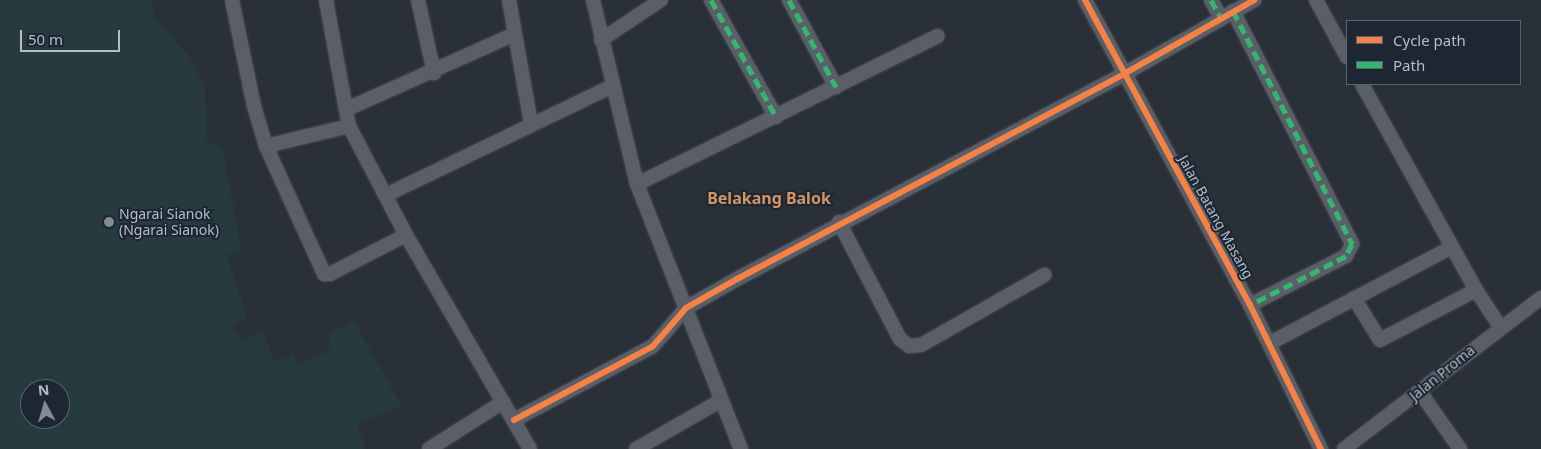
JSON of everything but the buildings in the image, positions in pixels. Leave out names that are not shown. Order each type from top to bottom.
[{"type":"street","points":[[232,0],[254,106],[266,146],[324,274],[330,274],[406,235]]},
{"type":"street","points":[[326,0],[349,126],[406,235],[530,449]]},
{"type":"street","points":[[418,0],[434,72]]},
{"type":"street","points":[[509,0],[531,124]]},
{"type":"street","points":[[593,0],[600,40],[636,184],[686,308],[720,401],[741,449]]},
{"type":"street","points":[[600,40],[661,0]]},
{"type":"street","points":[[711,0],[776,117]]},
{"type":"street","points":[[789,0],[836,87]]},
{"type":"street","name":"Jalan Batang Masang","points":[[1085,0],[1270,343],[1321,449]]},
{"type":"street","points":[[1211,0],[1227,15],[1352,244],[1346,256],[1250,305]]},
{"type":"street","points":[[514,420],[653,346],[686,308],[839,222],[1124,74],[1254,0]]},
{"type":"street","points":[[1316,0],[1346,55]]},
{"type":"street","points":[[346,109],[434,72],[515,34]]},
{"type":"street","points":[[636,184],[938,36]]},
{"type":"street","points":[[1363,85],[1476,290],[1500,328]]},
{"type":"street","points":[[386,195],[612,86]]},
{"type":"street","points":[[266,146],[349,126]]},
{"type":"street","points":[[839,222],[900,339],[909,346],[921,344],[1044,274]]},
{"type":"street","points":[[1270,343],[1452,247]]},
{"type":"street","points":[[1354,298],[1380,340],[1476,290]]},
{"type":"street","name":"Jalan Proma","points":[[1344,449],[1541,298]]},
{"type":"street","points":[[1420,392],[1460,449]]},
{"type":"street","points":[[636,449],[720,401]]},
{"type":"street","points":[[429,449],[504,402]]},
{"type":"green space","name":"Ngarai Sianok (Ngarai Sianok)","points":[[0,0],[151,0],[154,16],[189,56],[205,88],[207,141],[222,148],[242,251],[227,255],[247,317],[232,325],[243,341],[262,331],[275,361],[293,354],[298,364],[328,352],[331,332],[353,320],[402,406],[357,423],[365,449],[0,449]]},
{"type":"marked path","points":[[711,0],[776,117]]},
{"type":"marked path","points":[[789,0],[836,87]]},
{"type":"marked path","points":[[1211,0],[1221,18]]},
{"type":"marked path","points":[[1233,11],[1352,244],[1346,256],[1250,305]]},
{"type":"cycle path","points":[[1085,0],[1250,305],[1321,449]]},
{"type":"cycle path","points":[[514,420],[653,346],[686,308],[737,279],[1124,74],[1254,0]]},
{"type":"place","name":"Ngarai Sianok (Ngarai Sianok)","points":[[109,222]]},
{"type":"district","name":"Belakang Balok","points":[[769,198]]}]
